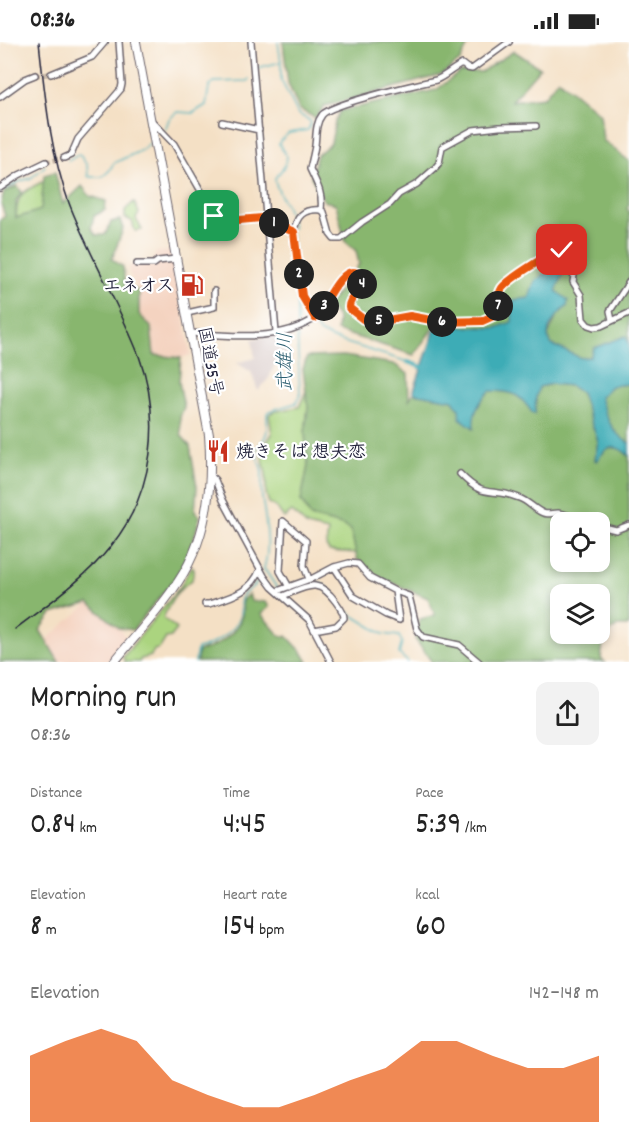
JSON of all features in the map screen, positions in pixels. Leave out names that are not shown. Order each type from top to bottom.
[{"type":"highway","name":"国道35号","points":[[114,662],[171,593],[188,566],[203,524],[210,475],[209,435],[136,42]]},
{"type":"street","points":[[51,74],[92,57],[105,42]]},
{"type":"street","points":[[64,158],[71,154],[78,140],[121,89],[119,42]]},
{"type":"street","points":[[251,42],[276,332]]},
{"type":"street","points":[[509,42],[472,69],[462,64],[453,68],[446,76],[436,80],[390,91],[324,112],[317,128],[310,169],[321,189],[321,210],[332,237],[341,239],[390,204],[399,194],[439,164],[442,147],[472,130],[536,126]]},
{"type":"street","points":[[0,97],[24,79],[35,75]]},
{"type":"street","points":[[151,120],[174,144],[216,219],[228,221],[266,219],[291,231]]},
{"type":"street","points":[[222,122],[258,130]]},
{"type":"street","points":[[0,188],[46,162]]},
{"type":"street","points":[[312,319],[302,296],[291,231],[300,215],[315,209],[321,210]]},
{"type":"street","points":[[191,333],[232,336],[290,329],[320,314],[327,298],[344,276],[353,272],[358,273],[363,282],[350,299],[349,308],[363,319],[377,322],[410,316],[442,322],[482,321],[493,316],[498,308],[500,294],[508,283],[554,251],[562,250],[573,257],[576,262],[573,282],[581,295],[583,319],[588,325],[601,326],[629,313]]},
{"type":"street","points":[[137,264],[154,264],[158,261],[177,259]]},
{"type":"street","points":[[612,320],[610,311],[629,282]]},
{"type":"street","points":[[187,313],[214,307],[214,291]]},
{"type":"street","points":[[460,474],[472,486],[483,492],[508,494],[526,501],[542,513],[550,513]]},
{"type":"street","points":[[210,475],[215,480],[223,500],[262,572],[302,613],[331,662]]},
{"type":"street","points":[[289,587],[280,572],[283,521],[306,541],[304,566],[309,579]]},
{"type":"street","points":[[610,528],[616,530],[629,525]]},
{"type":"street","points":[[279,590],[334,567],[349,563],[358,564],[370,578],[409,596],[417,629],[423,637],[459,645],[479,662]]},
{"type":"street","points":[[334,567],[353,596],[399,620],[395,591]]},
{"type":"street","points":[[205,604],[240,593],[255,582],[262,572]]},
{"type":"street","points":[[283,596],[314,585],[330,593],[344,613],[344,618],[336,626],[314,630]]},
{"type":"shaded area","points":[[172,251],[191,355],[181,358],[154,355],[151,327],[139,314],[139,291],[129,273],[129,266],[153,262],[156,252]]},
{"type":"shaded area","points":[[286,333],[287,345],[292,358],[275,364],[269,378],[258,391],[251,372],[237,363],[255,358],[252,339]]},
{"type":"shaded area","points":[[89,603],[119,628],[128,640],[110,662],[59,662],[46,640]]},
{"type":"green space","points":[[283,42],[476,42],[468,45],[460,61],[441,75],[325,106],[315,118],[299,109],[288,83]]},
{"type":"green space","points":[[514,51],[540,68],[511,101],[544,97],[558,79],[600,114],[603,140],[629,161],[627,209],[629,211],[629,345],[625,336],[590,357],[581,358],[552,345],[548,336],[559,311],[555,291],[565,269],[535,281],[532,295],[513,322],[497,328],[448,326],[445,329],[435,325],[414,355],[337,331],[338,319],[327,305],[359,264],[356,251],[345,241],[336,204],[324,201],[311,177],[317,155],[331,143],[335,122],[340,111],[436,90],[460,72],[481,72]]},
{"type":"green space","points":[[55,172],[63,204],[82,186],[90,196],[106,201],[105,210],[94,216],[91,228],[96,235],[105,235],[111,222],[120,220],[123,229],[112,259],[123,267],[125,286],[139,291],[139,314],[151,327],[154,355],[181,358],[179,382],[184,407],[180,417],[181,435],[190,446],[197,487],[195,511],[200,516],[192,546],[176,577],[133,630],[119,628],[89,603],[52,614],[40,630],[59,662],[0,662],[0,220],[5,216],[1,204],[4,192],[17,186],[22,192],[16,201],[16,218],[41,210],[44,175]]},
{"type":"green space","points":[[44,181],[42,210],[16,218],[19,198],[22,194]]},
{"type":"green space","points":[[134,202],[139,213],[136,219],[142,230],[135,231],[132,221],[125,218],[125,210]]},
{"type":"green space","points":[[344,356],[394,364],[408,374],[409,400],[413,393],[453,400],[473,428],[477,408],[490,391],[516,395],[535,413],[539,387],[552,384],[571,386],[581,393],[598,441],[595,460],[597,461],[607,449],[615,447],[629,456],[629,626],[618,626],[610,632],[610,584],[550,584],[550,644],[603,644],[601,659],[605,662],[432,662],[415,639],[420,619],[435,615],[428,598],[379,577],[357,559],[351,530],[342,525],[311,517],[301,500],[308,466],[305,433],[308,407],[303,369],[307,357]]},
{"type":"green space","points":[[629,384],[629,443],[613,429],[600,397],[611,386]]},
{"type":"green space","points":[[306,391],[308,407],[305,433],[308,466],[301,501],[311,517],[342,525],[351,530],[356,553],[329,551],[326,546],[328,531],[307,526],[292,512],[284,518],[277,508],[269,503],[266,494],[266,474],[261,451],[272,434],[269,415],[272,412],[299,407]]},
{"type":"green space","points":[[192,566],[194,568],[192,580],[172,601],[163,618],[177,629],[171,637],[166,638],[160,648],[154,650],[151,656],[139,662],[125,662],[123,657],[180,587]]},
{"type":"green space","points":[[249,594],[251,601],[266,602],[269,607],[261,614],[280,636],[287,636],[308,662],[197,662],[198,651],[219,643],[236,628],[242,615],[242,600]]},
{"type":"water","points":[[560,264],[565,269],[556,291],[568,300],[567,307],[557,315],[548,332],[552,345],[581,358],[590,357],[594,348],[626,336],[629,345],[629,384],[611,386],[600,397],[613,429],[629,443],[629,456],[615,447],[607,449],[597,461],[595,460],[598,441],[581,393],[571,386],[552,384],[539,387],[535,414],[516,395],[490,391],[478,408],[474,418],[474,428],[460,418],[459,409],[453,400],[413,393],[436,326],[445,329],[448,326],[496,328],[512,322],[513,300],[529,298],[535,281]]},
{"type":"waterway","name":"武雄川","points":[[278,42],[281,80],[298,114],[311,123],[308,130],[289,133],[279,144],[287,157],[284,167],[275,178],[276,185],[290,216],[292,229]]},
{"type":"waterway","points":[[257,68],[281,62]]},
{"type":"waterway","points":[[165,130],[169,119],[177,112],[193,113],[206,105],[209,87],[214,82],[247,81],[249,79]]},
{"type":"waterway","points":[[68,161],[79,154],[87,165],[88,176],[102,177],[114,163],[140,151],[150,143]]},
{"type":"waterway","points":[[0,191],[31,178],[45,166]]},
{"type":"waterway","name":"武雄川","points":[[291,234],[297,290],[297,325]]},
{"type":"waterway","points":[[301,300],[310,317]]},
{"type":"waterway","points":[[312,322],[319,332],[331,338],[408,362]]},
{"type":"waterway","name":"武雄川","points":[[263,571],[266,562],[267,534],[262,472],[256,449],[266,433],[269,411],[296,403],[300,395],[297,330]]},
{"type":"waterway","points":[[408,362],[422,367]]},
{"type":"waterway","name":"武雄川","points":[[265,570],[277,588]]},
{"type":"waterway","points":[[195,662],[197,649],[216,641],[234,627],[240,615],[242,596],[257,583],[261,576]]},
{"type":"waterway","name":"武雄川","points":[[300,586],[312,583],[322,584],[338,601]]},
{"type":"waterway","name":"武雄川","points":[[283,592],[296,588]]},
{"type":"waterway","name":"武雄川","points":[[344,610],[383,634],[399,636],[402,642],[399,654],[408,662]]},
{"type":"tunnel","points":[[35,75],[51,74]]},
{"type":"tunnel","points":[[46,162],[64,158]]},
{"type":"railway","points":[[15,629],[66,590],[111,546],[137,503],[150,455],[152,430],[146,380],[139,356],[77,222],[57,164],[49,123],[39,42]]},
{"type":"place","name":"エネオス","points":[[192,285]]},
{"type":"place","name":"焼きそば 想夫恋","points":[[218,451]]},
{"type":"route","points":[[214,216],[216,219],[228,221],[262,218],[294,232],[302,296],[315,318],[320,314],[327,298],[344,276],[353,272],[358,273],[363,282],[350,299],[349,308],[351,312],[363,319],[377,322],[410,316],[442,322],[482,321],[493,316],[498,308],[500,294],[508,283],[554,251],[562,250]]}]
